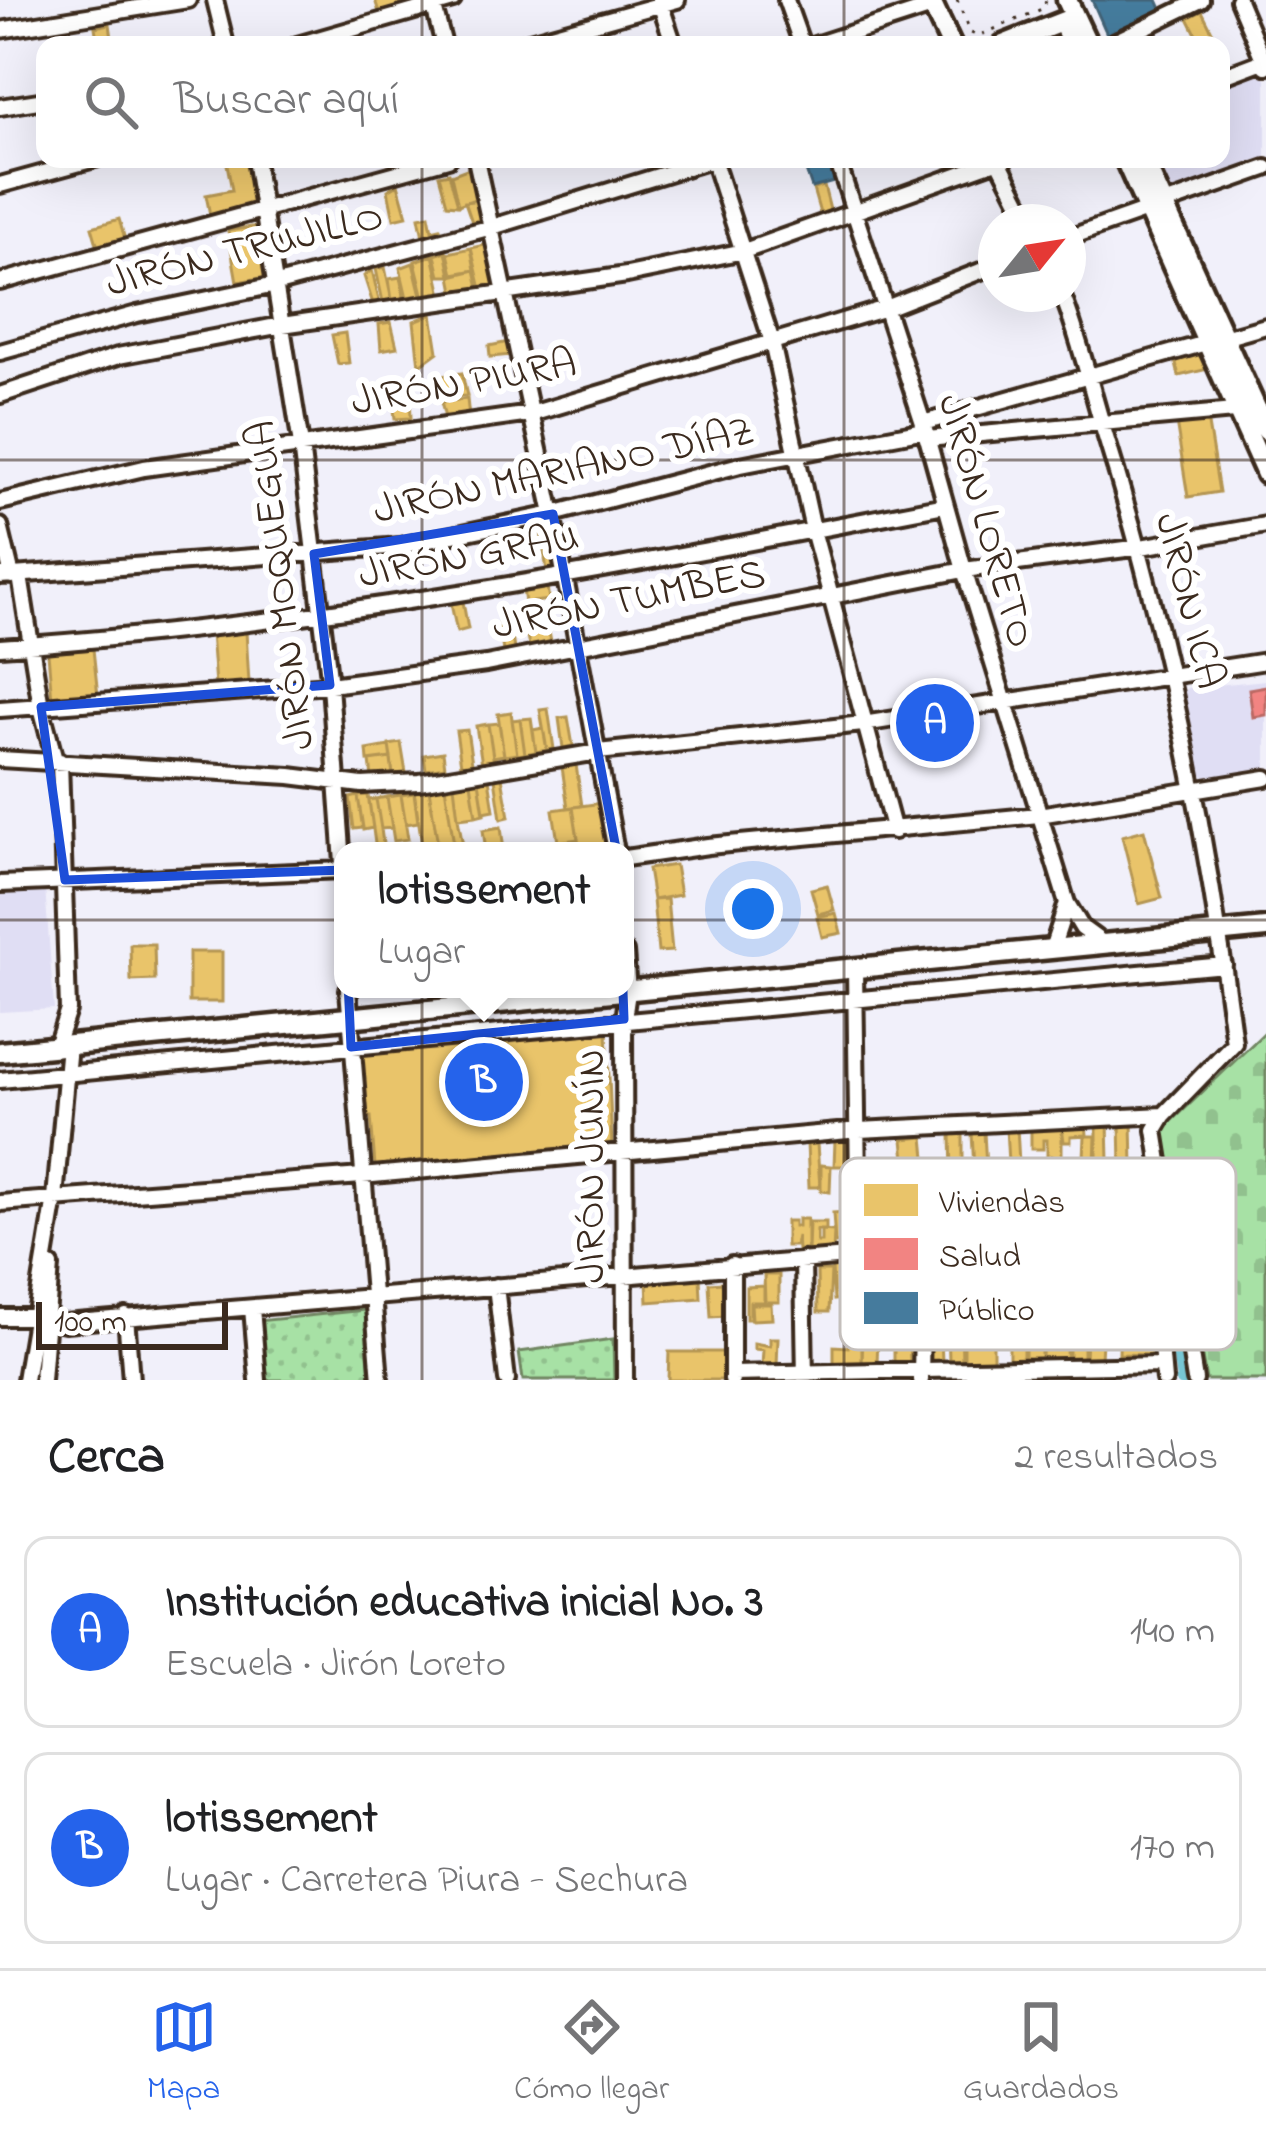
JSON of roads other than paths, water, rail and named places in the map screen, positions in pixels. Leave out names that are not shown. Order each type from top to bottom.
[{"type":"main road","points":[[931,3],[947,36]]},
{"type":"main road","points":[[1021,36],[1068,13]]},
{"type":"main road","points":[[1131,168],[1156,209],[1217,341],[1266,430]]},
{"type":"main road","points":[[1145,168],[1156,209]]},
{"type":"main road","points":[[1253,410],[1266,474]]},
{"type":"main road","points":[[634,991],[1266,928]]},
{"type":"main road","points":[[0,1052],[566,998]]},
{"type":"street","points":[[0,30],[188,0]]},
{"type":"street","points":[[215,0],[224,36]]},
{"type":"street","points":[[325,36],[453,0]]},
{"type":"street","points":[[545,36],[676,0]]},
{"type":"street","points":[[786,0],[799,36]]},
{"type":"street","points":[[1127,36],[1201,0]]},
{"type":"street","points":[[1230,73],[1265,62],[1238,0]]},
{"type":"street","points":[[659,2],[671,36]]},
{"type":"street","points":[[433,3],[442,36]]},
{"type":"street","points":[[839,36],[931,3]]},
{"type":"street","points":[[0,106],[36,101]]},
{"type":"street","points":[[0,185],[62,168]]},
{"type":"street","name":"JIRÓN MOQUEGUA","points":[[256,168],[301,445],[330,685],[342,842]]},
{"type":"street","points":[[0,282],[416,168]]},
{"type":"street","points":[[478,168],[553,514],[614,842]]},
{"type":"street","name":"JIRÓN TRUJILLO","points":[[0,352],[492,226],[683,168]]},
{"type":"street","points":[[716,168],[772,342],[813,530],[894,831]]},
{"type":"street","name":"JIRÓN LORETO","points":[[840,168],[925,431],[1067,902],[1082,928],[1104,945]]},
{"type":"street","points":[[0,395],[118,356],[283,325],[627,275],[744,251],[978,168]]},
{"type":"street","points":[[1004,168],[1021,204]]},
{"type":"street","points":[[1086,232],[1266,168]]},
{"type":"street","name":"JIRÓN PIURA","points":[[0,502],[144,468],[531,414],[886,308],[978,272]]},
{"type":"street","name":"JIRÓN ICA","points":[[1068,312],[1141,547],[1171,677],[1220,931],[1234,1043],[1164,1114]]},
{"type":"street","name":"JIRÓN MARIANO DÍAZ","points":[[11,576],[401,546],[553,514],[740,465],[925,431],[1087,374],[1266,326]]},
{"type":"street","points":[[925,431],[1102,424],[1253,410]]},
{"type":"street","name":"JIRÓN GRAU","points":[[0,647],[322,616],[562,577],[945,505]]},
{"type":"street","points":[[0,526],[57,760],[65,880],[70,1045],[43,1318],[43,1380]]},
{"type":"street","name":"JIRÓN TUMBES","points":[[0,709],[330,685],[486,664],[964,570],[1266,526]]},
{"type":"street","points":[[0,759],[290,776],[362,785],[419,782],[598,752],[863,724],[1266,662]]},
{"type":"street","points":[[634,857],[1040,815],[1266,778]]},
{"type":"street","points":[[0,884],[334,867]]},
{"type":"street","points":[[1052,949],[1067,902]]},
{"type":"street","points":[[0,1079],[1224,964]]},
{"type":"street","points":[[855,970],[859,1158]]},
{"type":"street","points":[[349,998],[380,1380]]},
{"type":"street","name":"JIRÓN JUNÍN","points":[[626,1380],[627,998]]},
{"type":"street","points":[[68,1010],[70,1045]]},
{"type":"street","points":[[0,1203],[54,1206],[859,1130],[1164,1114]]},
{"type":"street","points":[[1160,1158],[1155,1130],[1164,1114]]},
{"type":"street","points":[[0,1317],[65,1323],[840,1257]]},
{"type":"street","points":[[803,1260],[805,1376]]},
{"type":"street","points":[[732,1265],[733,1377],[1163,1372]]},
{"type":"street","points":[[496,1286],[507,1380]]},
{"type":"street","points":[[252,1308],[258,1380]]},
{"type":"street","points":[[126,1316],[131,1380]]},
{"type":"street","points":[[25,1380],[43,1318]]},
{"type":"street","points":[[1190,1350],[1195,1380]]},
{"type":"waterway","points":[[1179,1350],[1183,1380]]},
{"type":"place","name":"Institución educativa inicial No. 3","points":[[935,723]]},
{"type":"place","name":"lotissement","points":[[484,1082]]}]
